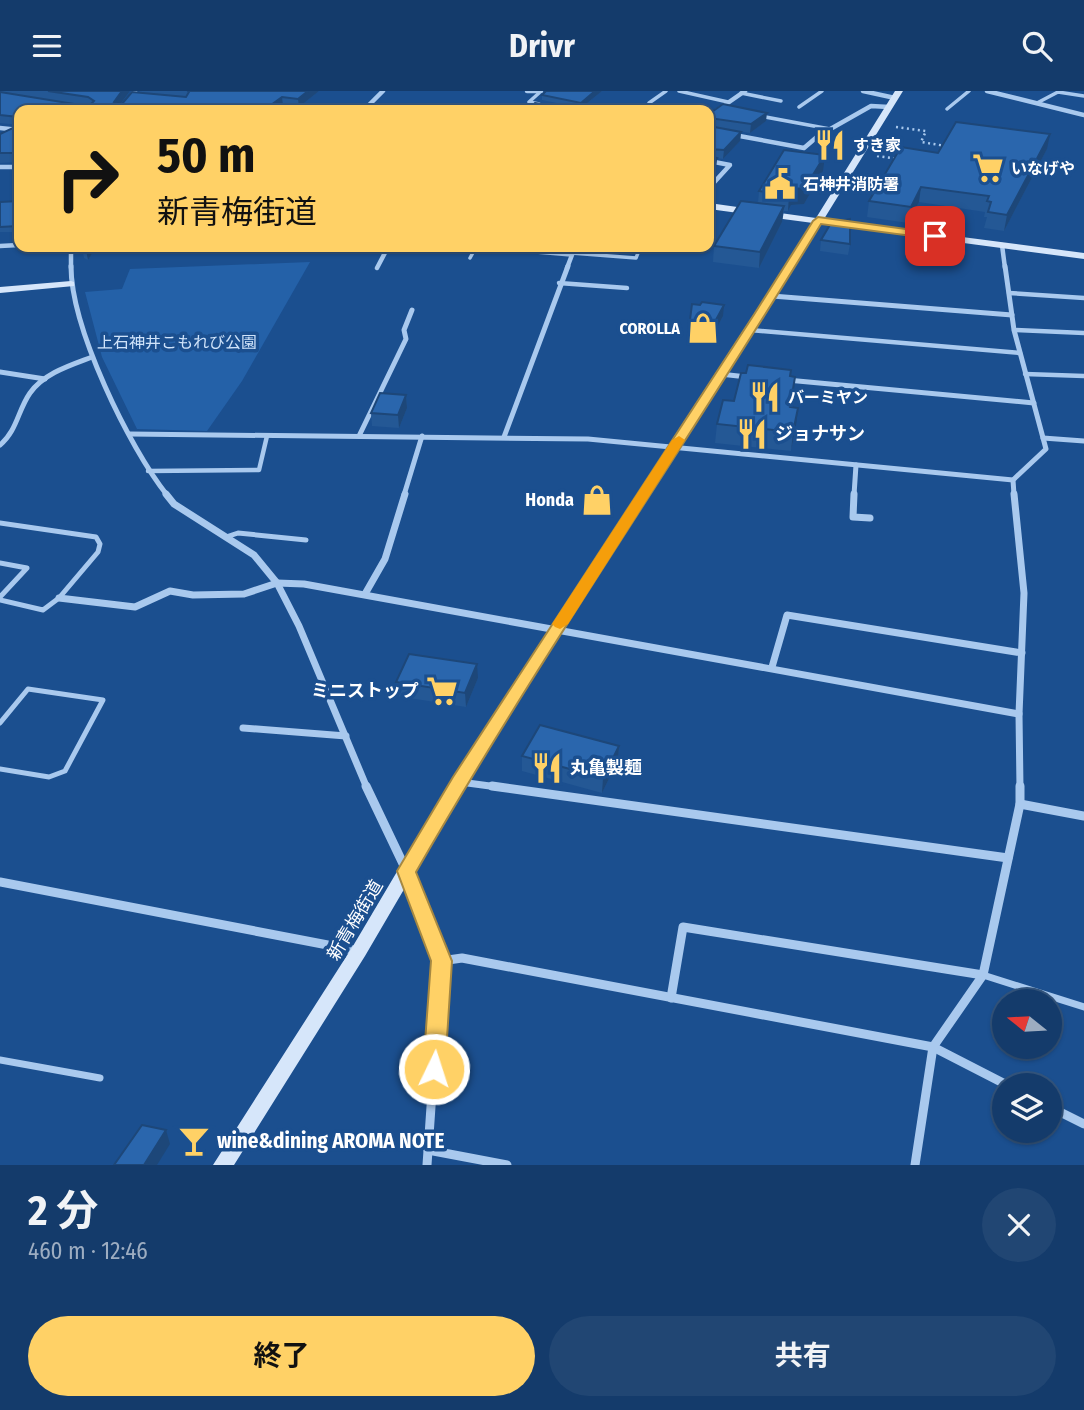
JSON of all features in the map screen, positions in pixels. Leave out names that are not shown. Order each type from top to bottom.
[{"type":"main road","name":"新青梅街道","points":[[223,1165],[359,951],[459,781],[772,296],[897,94]]},
{"type":"main road","points":[[714,207],[1084,256]]},
{"type":"main road","points":[[0,290],[71,284]]},
{"type":"street","points":[[124,105],[135,91]]},
{"type":"street","points":[[369,105],[383,91]]},
{"type":"street","points":[[527,91],[540,92]]},
{"type":"street","points":[[863,91],[897,94]]},
{"type":"street","points":[[987,91],[1083,114]]},
{"type":"street","points":[[714,112],[743,92]]},
{"type":"street","points":[[722,133],[804,148],[830,129],[872,106],[889,107]]},
{"type":"street","points":[[7,134],[14,131]]},
{"type":"street","points":[[714,162],[730,165],[714,183]]},
{"type":"street","points":[[130,434],[588,439],[1013,480],[1046,449],[1014,330],[1002,245]]},
{"type":"street","points":[[71,252],[71,284],[92,356],[148,471],[174,504],[254,555],[277,583],[346,736],[378,815],[407,871],[442,961],[428,1165]]},
{"type":"street","points":[[377,268],[385,252]]},
{"type":"street","points":[[505,437],[572,252]]},
{"type":"street","points":[[772,296],[1012,315]]},
{"type":"street","points":[[359,436],[405,339],[404,330],[412,310]]},
{"type":"street","points":[[0,445],[10,438],[31,391],[45,379],[92,356]]},
{"type":"street","points":[[0,372],[45,379]]},
{"type":"street","points":[[720,374],[761,378]]},
{"type":"street","points":[[775,379],[1034,403]]},
{"type":"street","points":[[365,594],[385,559],[422,436]]},
{"type":"street","points":[[1042,437],[1084,440]]},
{"type":"street","points":[[856,465],[853,517],[870,519]]},
{"type":"street","points":[[915,1165],[933,1047],[984,975],[1020,804],[1019,714],[1024,593],[1013,480]]},
{"type":"street","points":[[59,598],[135,607],[170,591],[193,595],[244,594],[277,583],[365,594],[1019,714]]},
{"type":"street","points":[[772,667],[787,615],[1022,653]]},
{"type":"street","points":[[243,727],[346,736]]},
{"type":"street","points":[[459,781],[1008,858]]},
{"type":"street","points":[[1020,804],[1084,816]]},
{"type":"street","points":[[0,882],[359,951]]},
{"type":"street","points":[[671,998],[683,927],[984,975]]},
{"type":"street","points":[[442,961],[462,958],[933,1047],[992,1077]]},
{"type":"street","points":[[1062,1113],[1084,1124]]},
{"type":"street","points":[[428,1150],[507,1165]]},
{"type":"lane","points":[[649,103],[666,91]]},
{"type":"lane","points":[[679,91],[729,102]]},
{"type":"lane","points":[[799,107],[822,91]]},
{"type":"lane","points":[[947,109],[969,91]]},
{"type":"lane","points":[[540,92],[529,102],[541,104]]},
{"type":"lane","points":[[743,92],[781,101]]},
{"type":"lane","points":[[1037,103],[1058,92],[1084,96]]},
{"type":"lane","points":[[719,108],[732,110]]},
{"type":"lane","points":[[756,115],[830,129]]},
{"type":"lane","points":[[470,258],[473,252]]},
{"type":"lane","points":[[581,252],[636,258],[638,252]]},
{"type":"lane","points":[[559,283],[628,288]]},
{"type":"lane","points":[[1009,293],[1084,298]]},
{"type":"lane","points":[[750,330],[1020,353]]},
{"type":"lane","points":[[1014,330],[1084,333]]},
{"type":"lane","points":[[1025,374],[1084,376]]},
{"type":"lane","points":[[148,471],[259,470],[267,436]]},
{"type":"lane","points":[[0,523],[96,537],[100,544],[98,552],[59,598],[43,610],[0,599],[27,568],[0,563]]},
{"type":"lane","points":[[226,537],[238,533],[306,540]]},
{"type":"lane","points":[[0,723],[28,689],[103,700],[65,771],[49,777],[0,769]]},
{"type":"lane","points":[[984,975],[1084,1007]]},
{"type":"lane","points":[[0,1060],[100,1078]]},
{"type":"path","points":[[891,126],[926,131],[916,152]]},
{"type":"path","points":[[921,142],[947,146]]},
{"type":"path","points":[[874,155],[911,161]]},
{"type":"green space","name":"上石神井こもれび公園","points":[[310,262],[242,381],[207,431],[137,429],[102,357],[85,292],[122,289],[130,269]]},
{"type":"building","points":[[48,91],[122,91],[114,102],[121,105],[14,105],[14,117],[0,115],[0,92],[74,104],[91,104],[94,101],[88,97]]},
{"type":"building","points":[[188,91],[308,91],[298,99],[282,97],[271,105],[121,105],[132,92],[186,97]]},
{"type":"building","points":[[546,91],[595,91],[581,103],[542,95]]},
{"type":"building","points":[[723,104],[767,113],[751,124],[714,119],[714,110]]},
{"type":"building","points":[[956,122],[1050,134],[1007,215],[988,212],[991,202],[987,201],[989,196],[921,187],[911,207],[869,201],[901,147],[938,153]]},
{"type":"building","points":[[14,127],[14,153],[0,153],[0,134]]},
{"type":"building","points":[[714,127],[741,132],[724,150],[714,149]]},
{"type":"building","points":[[784,150],[825,155],[805,188],[793,189],[789,195],[759,191]]},
{"type":"building","points":[[14,201],[14,226],[0,227],[0,202]]},
{"type":"building","points":[[741,201],[784,206],[760,252],[714,246]]},
{"type":"building","points":[[850,219],[850,244],[821,240],[831,223]]},
{"type":"building","points":[[702,302],[724,305],[710,331],[689,328],[692,304],[700,305]]},
{"type":"building","points":[[748,365],[791,370],[790,376],[795,377],[790,407],[798,408],[793,432],[717,424],[723,400],[734,401],[741,373],[746,373]]},
{"type":"building","points":[[380,393],[406,395],[398,415],[371,413]]},
{"type":"building","points":[[409,654],[477,664],[465,693],[396,682]]},
{"type":"building","points":[[540,725],[619,746],[603,778],[522,756]]},
{"type":"building","points":[[142,1125],[166,1130],[144,1165],[114,1165]]},
{"type":"slow traffic","points":[[560,624],[679,440]]},
{"type":"place","name":"すき家","points":[[830,145]]},
{"type":"place","name":"いなげや","points":[[988,168]]},
{"type":"place","name":"石神井消防署","points":[[780,184]]},
{"type":"place","name":"COROLLA","points":[[703,328]]},
{"type":"place","name":"バーミヤン","points":[[765,397]]},
{"type":"place","name":"ジョナサン","points":[[752,434]]},
{"type":"place","name":"Honda","points":[[597,500]]},
{"type":"place","name":"ミニストップ","points":[[442,691]]},
{"type":"place","name":"丸亀製麺","points":[[547,768]]},
{"type":"place","name":"wine&dining AROMA NOTE","points":[[194,1141]]},
{"type":"route","points":[[434,1069],[442,961],[407,871],[459,781],[818,221],[935,236]]}]
